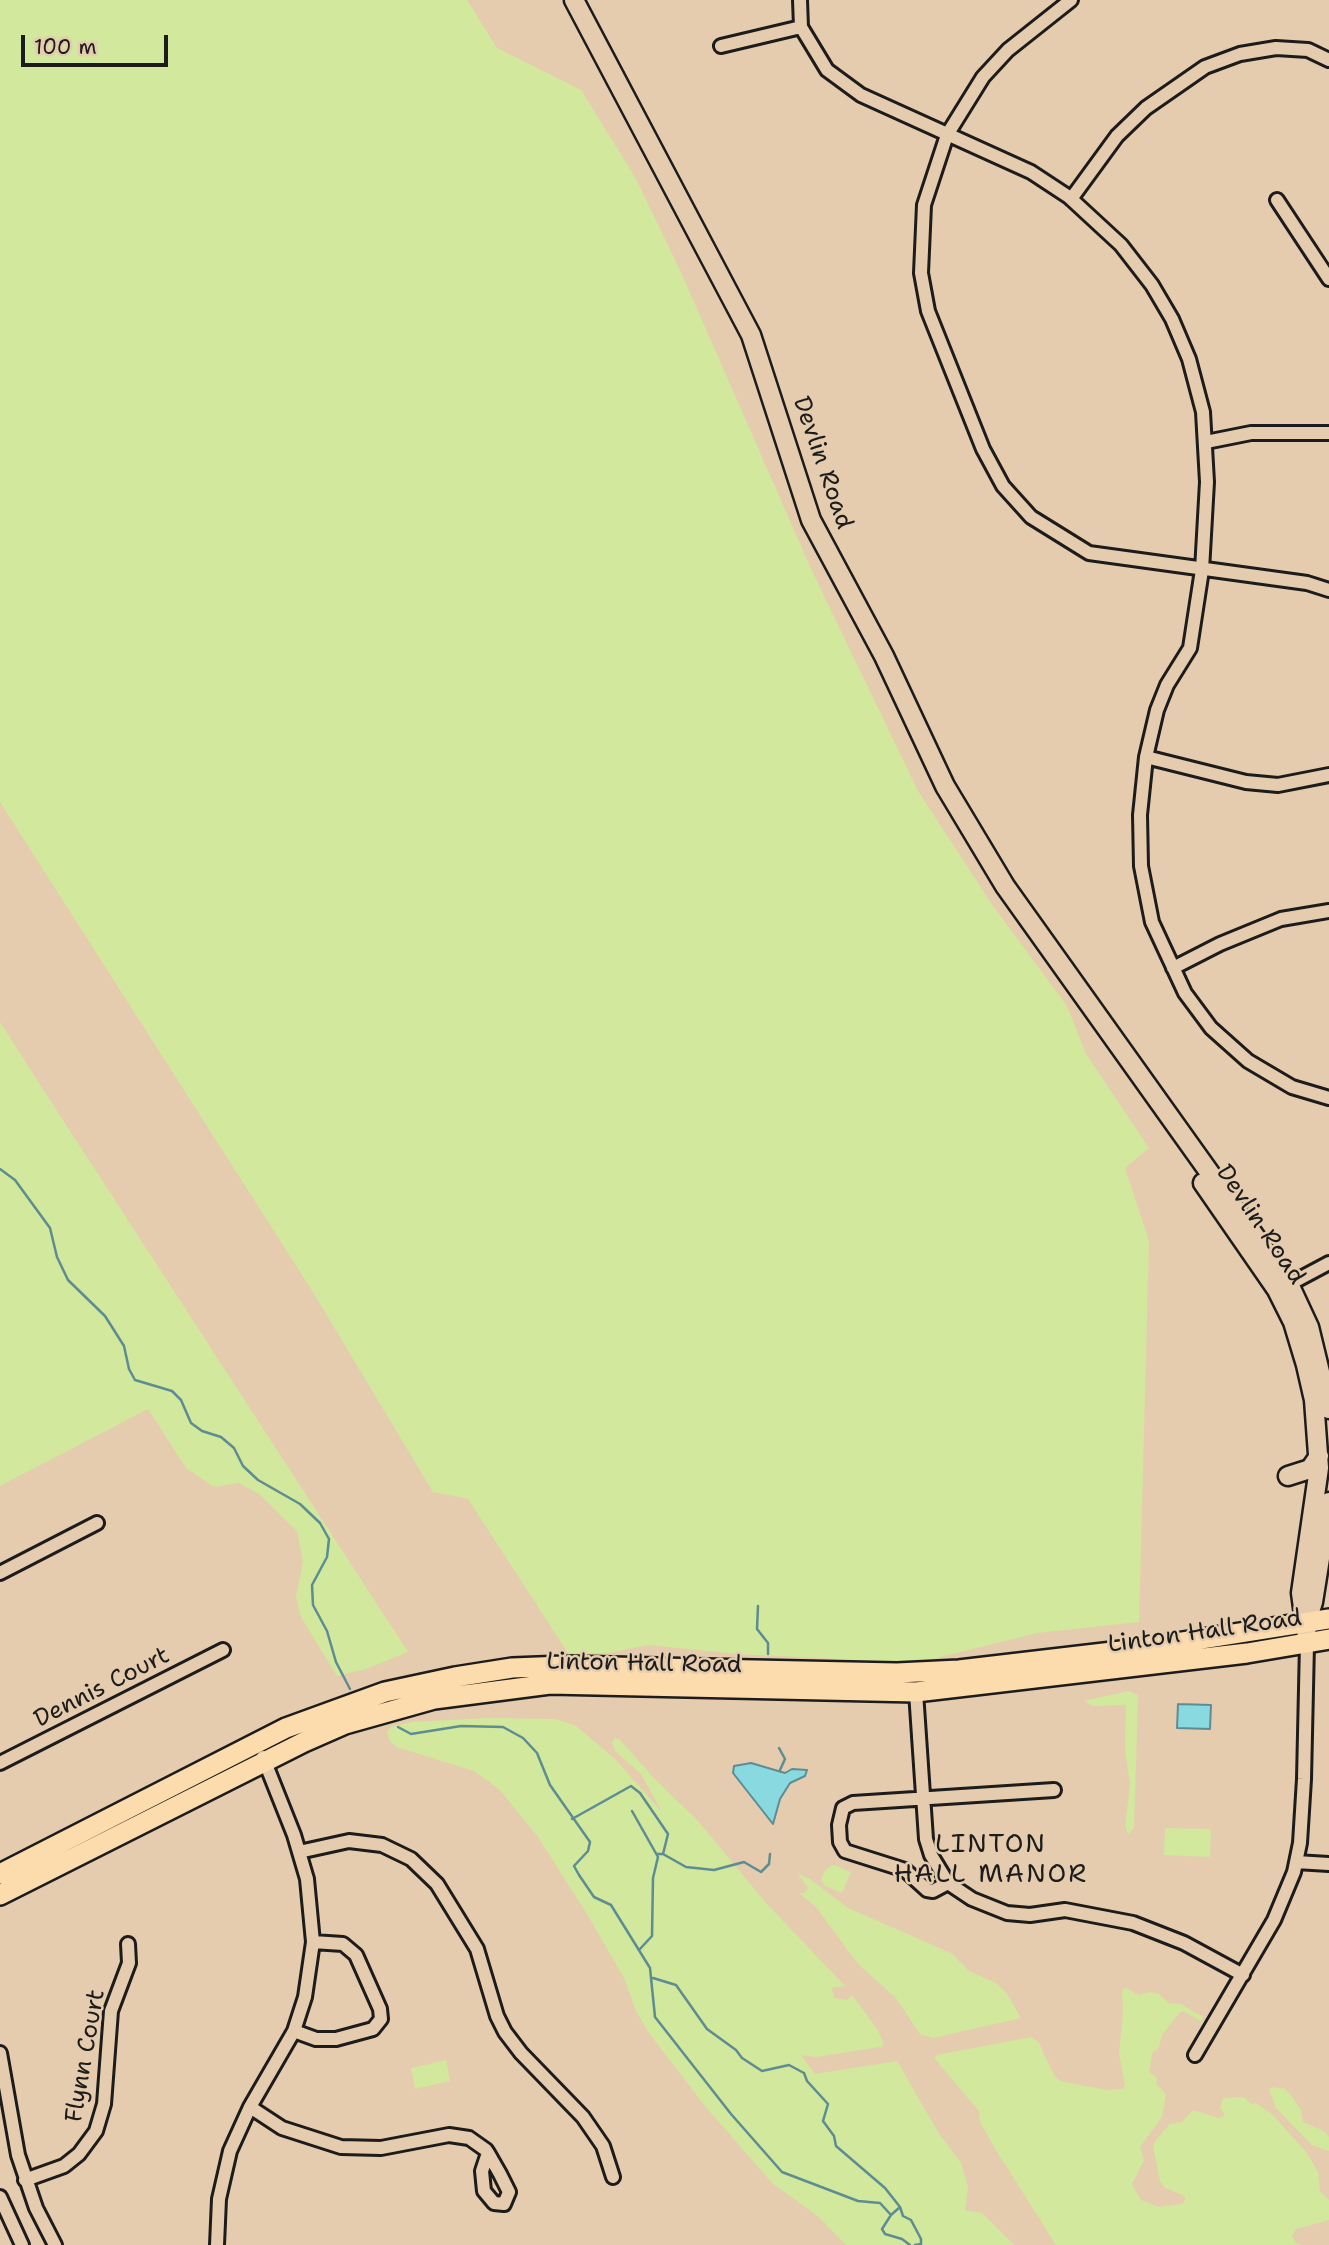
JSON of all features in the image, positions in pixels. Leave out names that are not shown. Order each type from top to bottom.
[{"type":"main road","name":"Devlin Road","points":[[574,0],[751,335],[811,520],[884,656],[928,753],[974,837],[1087,1003],[1120,1064],[1283,1287],[1309,1327],[1329,1409]]},
{"type":"main road","name":"Devlin Road","points":[[1283,1287],[1314,1400],[1322,1501],[1313,1602],[1307,1634]]},
{"type":"main road","points":[[1318,1456],[1310,1469],[1288,1476],[1307,1486],[1322,1501]]},
{"type":"main road","name":"Linton Hall Road","points":[[0,1874],[261,1752],[345,1724],[465,1693],[550,1684],[916,1692],[1307,1634],[1329,1619]]},
{"type":"main road","name":"Linton Hall Road","points":[[0,1895],[261,1752],[322,1714],[385,1692],[512,1668],[897,1673],[946,1671],[1138,1649],[1307,1634],[1329,1639]]},
{"type":"street","points":[[800,0],[802,27],[827,70],[845,84],[947,135],[1031,172],[1071,199],[1121,245],[1152,285],[1172,319],[1189,359],[1203,412],[1206,442],[1202,570],[1190,648],[1167,685],[1157,710],[1146,757],[1140,815],[1141,866],[1152,922],[1185,993],[1211,1028],[1248,1061],[1292,1087],[1329,1098]]},
{"type":"street","points":[[1071,0],[1008,50],[983,77],[947,135],[924,205],[921,273],[928,311],[983,449],[1003,486],[1031,517],[1089,553],[1307,583],[1329,590]]},
{"type":"street","points":[[721,46],[802,27]]},
{"type":"street","points":[[1071,199],[1117,136],[1146,108],[1205,67],[1240,54],[1276,48],[1308,50],[1329,60]]},
{"type":"street","points":[[1277,200],[1329,279]]},
{"type":"street","points":[[1206,442],[1251,433],[1329,433]]},
{"type":"street","points":[[1146,757],[1257,783],[1278,785],[1329,775]]},
{"type":"street","points":[[1173,968],[1220,944],[1281,919],[1329,911]]},
{"type":"street","points":[[1283,1287],[1329,1263]]},
{"type":"street","points":[[0,1573],[97,1523]]},
{"type":"street","points":[[1195,2055],[1274,1920],[1296,1862],[1304,1779],[1307,1634]]},
{"type":"street","name":"Dennis Court","points":[[0,1763],[223,1650]]},
{"type":"street","points":[[916,1692],[923,1799],[930,1855],[948,1883],[972,1899],[1007,1913],[1030,1915],[1065,1910],[1133,1923],[1184,1943],[1243,1975]]},
{"type":"street","points":[[216,2245],[216,2218],[223,2175],[250,2107],[294,2031],[305,1997],[313,1942],[311,1898],[299,1852],[261,1752]]},
{"type":"street","points":[[948,1883],[933,1891],[927,1890],[905,1870],[851,1854],[840,1842],[839,1814],[847,1804],[1054,1790]]},
{"type":"street","points":[[299,1852],[348,1841],[382,1845],[411,1859],[437,1884],[477,1949],[505,2032],[583,2117],[603,2146],[613,2177]]},
{"type":"street","points":[[1296,1862],[1329,1864]]},
{"type":"street","points":[[294,2031],[316,2039],[335,2039],[373,2028],[381,2019],[380,2009],[356,1955],[343,1944],[313,1942]]},
{"type":"street","name":"Flynn Court","points":[[25,2180],[64,2166],[79,2154],[96,2131],[104,2104],[111,2011],[130,1963],[128,1944]]},
{"type":"street","points":[[0,2053],[12,2127],[25,2180],[55,2245]]},
{"type":"street","points":[[250,2107],[282,2128],[341,2147],[381,2148],[459,2136],[478,2143],[488,2153]]},
{"type":"street","points":[[0,2197],[22,2245]]},
{"type":"green space","points":[[0,0],[467,0],[497,48],[581,90],[635,177],[680,270],[812,571],[918,791],[993,906],[1067,1006],[1086,1054],[1149,1148],[1125,1168],[1149,1241],[1139,1622],[1037,1633],[916,1663],[739,1654],[647,1645],[609,1653],[568,1653],[468,1499],[433,1492],[311,1289],[0,802]]},
{"type":"green space","points":[[0,1022],[408,1652],[366,1669],[337,1676],[301,1617],[296,1597],[303,1562],[297,1531],[259,1494],[239,1483],[214,1487],[186,1468],[148,1409],[0,1486]]},
{"type":"green space","points":[[1128,1691],[1138,1695],[1134,1828],[1128,1835],[1125,1825],[1130,1786],[1125,1749],[1126,1705],[1093,1706],[1084,1701]]},
{"type":"green space","points":[[489,1718],[556,1719],[576,1726],[615,1759],[662,1812],[641,1774],[615,1751],[612,1742],[615,1738],[620,1740],[698,1821],[766,1903],[845,1986],[832,1988],[834,1998],[847,2000],[852,1995],[877,2029],[884,2044],[881,2047],[815,2057],[801,2055],[815,2074],[897,2061],[938,2132],[961,2163],[968,2187],[965,2210],[982,2213],[1014,2245],[846,2245],[819,2217],[772,2183],[705,2106],[649,2033],[636,2011],[624,1978],[587,1914],[538,1837],[499,1789],[474,1771],[397,1747],[390,1741],[387,1732],[391,1727],[412,1722]]},
{"type":"green space","points":[[1165,1828],[1211,1829],[1210,1857],[1164,1855]]},
{"type":"green space","points":[[834,1865],[851,1872],[842,1893],[825,1886],[821,1880],[825,1870]]},
{"type":"green space","points":[[798,1874],[810,1879],[848,1908],[951,1953],[969,1971],[996,1983],[1007,1994],[1021,2018],[933,2038],[920,2034],[896,1998],[858,1964],[816,1907],[799,1893],[804,1893],[808,1888]]},
{"type":"green space","points":[[1126,1988],[1138,1995],[1151,1992],[1159,1994],[1168,2003],[1181,2004],[1203,2017],[1201,2021],[1183,2011],[1179,2013],[1162,2035],[1158,2050],[1153,2051],[1149,2072],[1157,2078],[1156,2084],[1166,2094],[1162,2117],[1140,2147],[1144,2160],[1132,2184],[1141,2200],[1159,2207],[1182,2204],[1186,2199],[1183,2195],[1165,2188],[1160,2181],[1153,2146],[1170,2124],[1182,2122],[1193,2110],[1219,2118],[1225,2115],[1220,2108],[1223,2098],[1244,2097],[1251,2104],[1256,2103],[1272,2114],[1307,2153],[1318,2172],[1320,2191],[1329,2200],[1329,2220],[1296,2229],[1292,2236],[1296,2243],[1302,2245],[1056,2245],[996,2150],[980,2122],[979,2111],[934,2058],[937,2055],[1032,2037],[1039,2043],[1054,2075],[1060,2081],[1107,2090],[1123,2089],[1125,2085],[1119,2053],[1123,2014],[1122,1990]]},
{"type":"green space","points":[[446,2060],[450,2081],[415,2089],[411,2068]]},
{"type":"green space","points":[[1269,2089],[1285,2089],[1291,2095],[1301,2110],[1303,2122],[1324,2131],[1329,2137],[1329,2151],[1312,2145],[1276,2108]]},
{"type":"water","points":[[1178,1704],[1211,1705],[1210,1729],[1177,1728]]},
{"type":"water","points":[[751,1763],[785,1773],[792,1769],[807,1770],[805,1776],[790,1783],[780,1799],[773,1824],[733,1773],[734,1766]]},
{"type":"waterway","points":[[0,1169],[15,1180],[50,1228],[57,1257],[68,1280],[105,1316],[124,1346],[129,1369],[135,1380],[172,1391],[181,1400],[191,1423],[202,1431],[221,1437],[234,1448],[243,1466],[258,1480],[300,1504],[320,1523],[329,1539],[327,1557],[312,1585],[313,1605],[327,1631],[336,1662],[350,1689]]},
{"type":"waterway","points":[[758,1606],[757,1629],[768,1643],[768,1654]]},
{"type":"waterway","points":[[398,1727],[411,1734],[461,1726],[503,1727],[523,1738],[537,1753],[550,1785],[590,1842],[588,1851],[574,1866],[594,1897],[611,1905],[650,1968],[655,2017],[731,2114],[782,2172],[858,2201],[880,2203],[891,2215],[882,2229],[885,2234],[902,2239],[910,2245]]},
{"type":"waterway","points":[[779,1748],[785,1759],[780,1770]]},
{"type":"waterway","points":[[572,1819],[631,1786],[640,1793],[668,1834],[663,1854]]},
{"type":"waterway","points":[[632,1811],[658,1857],[653,1878],[652,1936],[639,1950]]},
{"type":"waterway","points":[[657,1854],[663,1854],[686,1867],[714,1870],[744,1862],[761,1872],[769,1864],[770,1854]]},
{"type":"waterway","points":[[653,1978],[676,1985],[707,2029],[762,2071],[789,2065],[804,2073],[807,2081],[828,2104],[823,2121],[834,2136],[836,2146],[885,2188],[900,2207],[891,2215]]},
{"type":"waterway","points":[[900,2207],[903,2216],[911,2220],[921,2239],[921,2244],[915,2245]]},
{"type":"district","name":"LINTON HALL MANOR","points":[[991,1860]]}]
